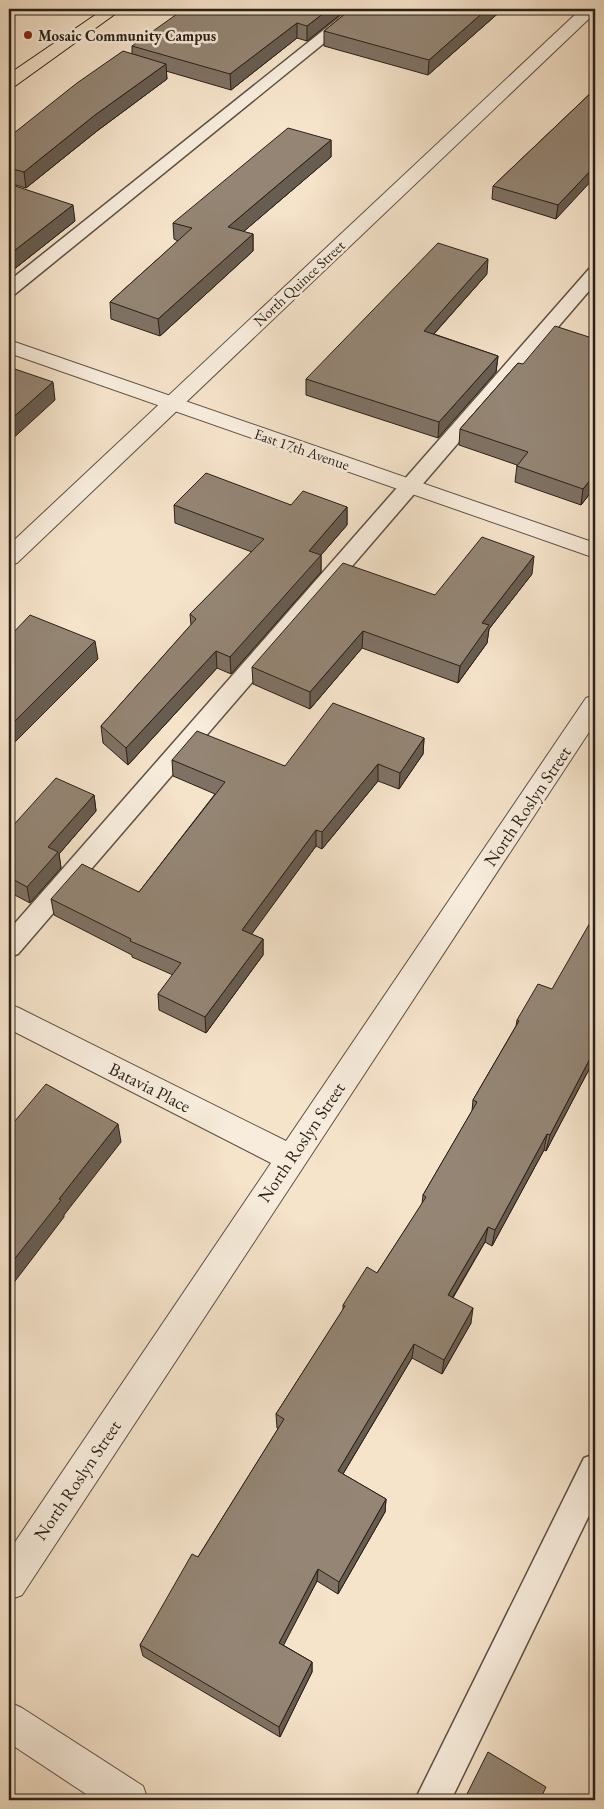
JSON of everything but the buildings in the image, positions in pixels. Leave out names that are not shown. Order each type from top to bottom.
[{"type":"main road","points":[[9,82],[114,9]]},
{"type":"street","name":"North Quince Street","points":[[9,558],[590,9]]},
{"type":"street","name":"East 17th Avenue","points":[[9,346],[595,551]]},
{"type":"street","name":"North Roslyn Street","points":[[9,1582],[595,704]]},
{"type":"street","name":"Batavia Place","points":[[9,1016],[291,1158]]},
{"type":"street","points":[[9,1721],[129,1800]]},
{"type":"lane","points":[[9,290],[359,9]]},
{"type":"lane","points":[[9,946],[595,273]]},
{"type":"lane","points":[[433,1800],[595,1469]]},
{"type":"place","name":"Mosaic Community Campus","points":[[28,35]]}]
